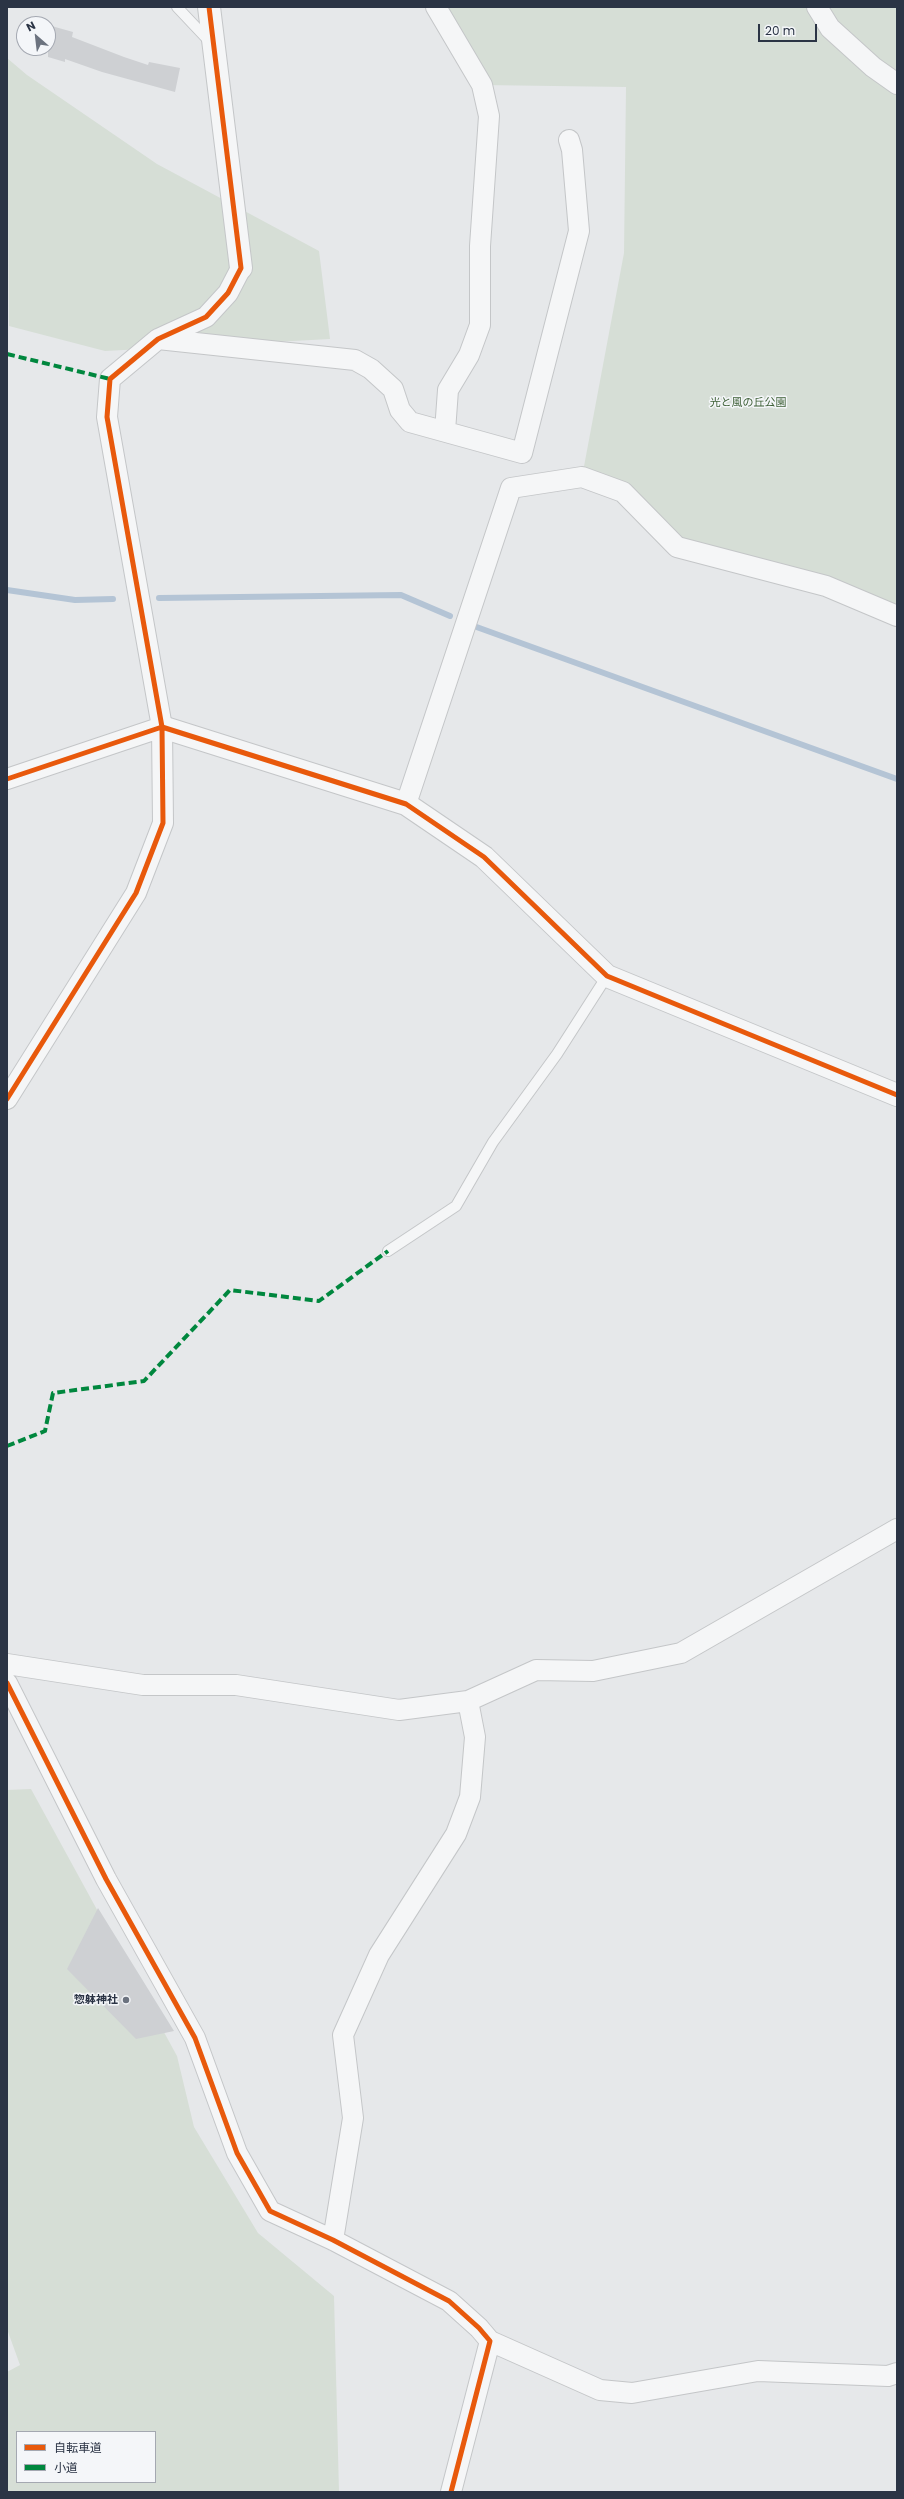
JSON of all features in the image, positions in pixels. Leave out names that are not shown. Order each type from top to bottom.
[{"type":"street","points":[[7,1098],[136,893],[163,823],[162,727],[108,417],[110,379],[158,339],[206,317],[228,293],[241,268],[209,7]]},
{"type":"street","points":[[436,7],[482,85],[489,116],[480,246],[480,325],[470,355],[448,390],[445,431]]},
{"type":"street","points":[[817,7],[830,28],[873,67],[897,84]]},
{"type":"street","points":[[158,339],[355,360],[371,369],[393,389],[400,410],[410,422],[522,453],[579,231],[572,150],[569,140]]},
{"type":"street","points":[[406,804],[511,488],[582,476],[623,492],[677,547],[826,586],[897,616]]},
{"type":"street","points":[[7,779],[162,727],[406,804],[484,857],[606,976],[897,1095]]},
{"type":"street","points":[[7,1664],[143,1685],[236,1684],[399,1710],[468,1701],[536,1670],[593,1671],[681,1653],[897,1529]]},
{"type":"street","points":[[7,1683],[106,1879],[195,2038],[237,2153],[270,2211],[333,2240],[449,2301],[479,2328],[490,2341],[600,2390],[632,2393],[758,2371],[888,2376],[897,2373]]},
{"type":"street","points":[[333,2240],[353,2118],[343,2035],[380,1955],[456,1834],[470,1797],[475,1737],[468,1701]]},
{"type":"street","points":[[451,2492],[490,2341]]},
{"type":"lane","points":[[177,7],[215,47]]},
{"type":"lane","points":[[388,1251],[456,1206],[493,1142],[557,1054],[606,976]]},
{"type":"green space","name":"光と風の丘公園","points":[[436,7],[897,7],[897,616],[677,547],[623,492],[582,477],[624,253],[626,87],[482,85]]},
{"type":"green space","points":[[7,58],[27,75],[157,164],[319,251],[330,339],[105,351],[9,326]]},
{"type":"green space","points":[[31,1789],[177,2056],[194,2127],[258,2233],[334,2296],[339,2492],[7,2492],[7,2372],[20,2365],[7,2329],[7,1790]]},
{"type":"building","points":[[56,27],[73,32],[72,37],[148,65],[149,62],[180,68],[175,92],[102,72],[65,59],[65,62],[48,57],[56,56]]},
{"type":"building","name":"惣躰神社","points":[[98,1908],[174,2031],[136,2039],[67,1969]]},
{"type":"waterway","points":[[7,590],[75,600],[113,599]]},
{"type":"waterway","points":[[159,598],[401,595],[450,616]]},
{"type":"waterway","points":[[471,625],[897,779]]},
{"type":"marked path","points":[[7,354],[110,379]]},
{"type":"marked path","points":[[7,1446],[45,1431],[53,1393],[144,1381],[230,1290],[319,1301],[388,1251]]},
{"type":"cycle path","points":[[7,1099],[136,893],[163,823],[162,727],[107,417],[110,379],[158,339],[206,317],[228,293],[241,268],[209,7]]},
{"type":"cycle path","points":[[7,779],[162,727],[406,804],[484,857],[607,976],[897,1095]]},
{"type":"cycle path","points":[[7,1683],[106,1879],[195,2038],[237,2153],[270,2211],[333,2240],[449,2301],[479,2328],[490,2341],[451,2492]]},
{"type":"place","name":"惣躰神社","points":[[126,2000]]}]
